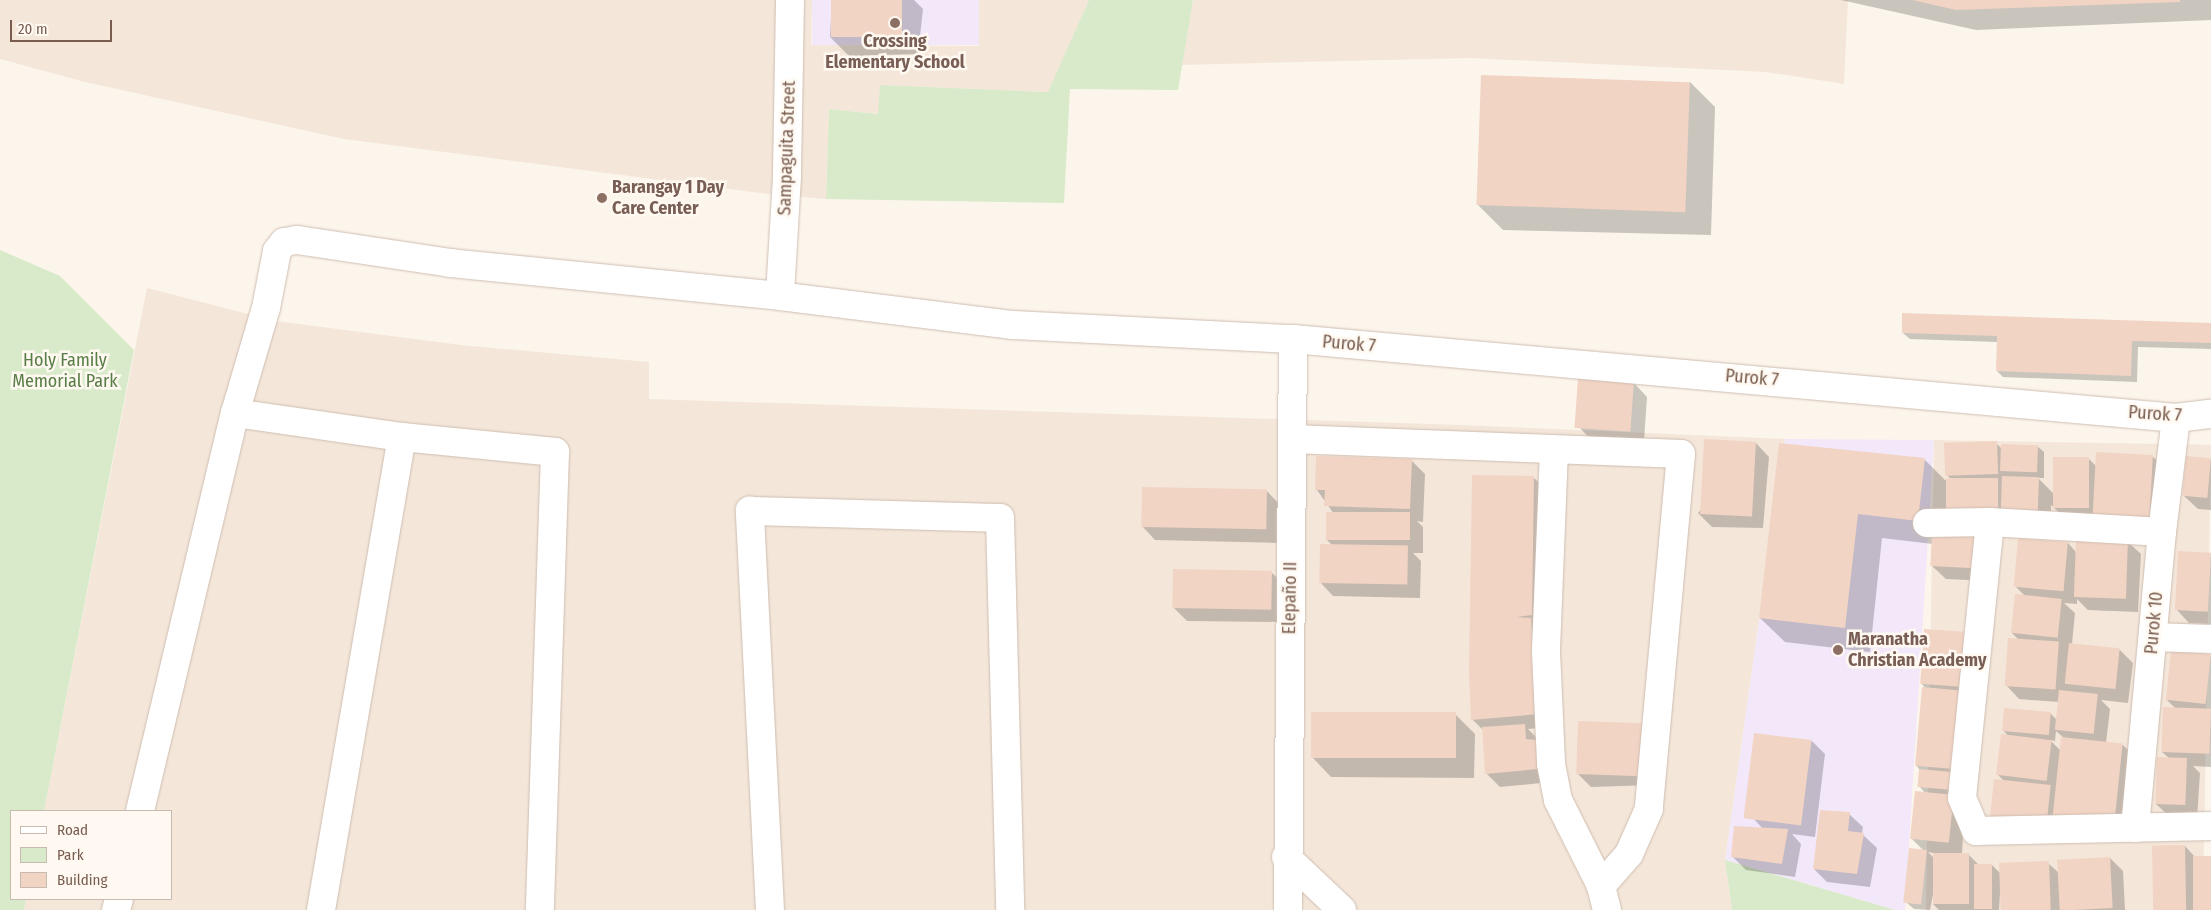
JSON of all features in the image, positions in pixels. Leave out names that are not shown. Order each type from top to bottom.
[{"type":"street","name":"Sampaguita Street","points":[[780,296],[787,177],[790,0]]},
{"type":"street","name":"Purok 7","points":[[235,413],[266,308],[277,251],[284,242],[297,240],[450,264],[780,296],[1013,325],[1293,339],[2176,418],[2211,414]]},
{"type":"street","name":"Elepaño II","points":[[1288,910],[1286,857],[1293,339]]},
{"type":"street","points":[[140,810],[235,413],[402,438],[555,452],[540,910]]},
{"type":"street","name":"Purok 10","points":[[2135,828],[2154,637],[2162,532],[2176,418]]},
{"type":"street","points":[[321,910],[402,438]]},
{"type":"street","points":[[1293,439],[1681,454],[1649,808],[1629,854],[1604,898]]},
{"type":"street","points":[[1554,450],[1546,652],[1551,764],[1558,800],[1604,898]]},
{"type":"street","points":[[770,910],[750,511],[1000,518],[1010,910]]},
{"type":"street","points":[[1927,522],[1990,522],[2162,532]]},
{"type":"street","points":[[1990,522],[1962,798],[1976,831],[2211,826]]},
{"type":"street","points":[[2154,637],[2211,640]]},
{"type":"street","points":[[1286,857],[1342,910]]},
{"type":"shaded area","points":[[0,0],[812,0],[811,45],[978,46],[979,0],[1089,0],[1049,92],[880,85],[879,114],[829,109],[826,199],[776,195],[344,139],[85,82],[0,59]]},
{"type":"shaded area","name":"Crossing Elementary School","points":[[812,0],[979,0],[979,45],[812,45]]},
{"type":"shaded area","points":[[1193,0],[1848,0],[1844,84],[1766,72],[1470,58],[1180,65]]},
{"type":"shaded area","points":[[147,288],[276,321],[461,345],[649,362],[649,399],[1462,425],[1785,439],[1725,860],[1732,910],[24,910],[26,900],[172,900],[172,810],[44,810]]},
{"type":"shaded area","name":"Maranatha Christian Academy","points":[[1785,439],[1934,440],[1905,910],[1895,910],[1725,860]]},
{"type":"shaded area","points":[[1934,440],[2211,445],[2203,910],[1926,910]]},
{"type":"green space","points":[[1089,0],[1193,0],[1178,90],[1070,89],[1064,203],[826,199],[829,109],[878,114],[880,85],[1048,92]]},
{"type":"green space","name":"Holy Family Memorial Park","points":[[0,250],[60,276],[134,350],[44,810],[10,810],[10,900],[26,900],[24,910],[0,910]]},
{"type":"green space","points":[[1725,860],[1895,910],[1732,910]]},
{"type":"building","points":[[831,0],[902,0],[902,37],[831,37]]},
{"type":"building","points":[[1912,0],[2180,0],[2180,2],[1956,10]]},
{"type":"building","points":[[1481,75],[1690,82],[1685,212],[1476,205]]},
{"type":"building","points":[[1902,313],[2211,323],[2211,343],[2132,341],[2131,376],[1996,371],[1997,336],[1902,333]]},
{"type":"building","points":[[1578,378],[1634,382],[1630,432],[1575,428]]},
{"type":"building","points":[[1704,439],[1756,442],[1752,517],[1700,514]]},
{"type":"building","points":[[1997,441],[1998,474],[1945,476],[1944,443]]},
{"type":"building","points":[[1779,443],[1925,458],[1918,521],[1858,514],[1845,628],[1759,618]]},
{"type":"building","points":[[2001,444],[2038,445],[2037,472],[2000,471]]},
{"type":"building","points":[[2096,452],[2153,455],[2149,522],[2092,519]]},
{"type":"building","points":[[1316,456],[1412,459],[1410,509],[1324,506],[1325,490],[1315,490]]},
{"type":"building","points":[[2186,456],[2211,458],[2207,498],[2183,496]]},
{"type":"building","points":[[2053,457],[2089,457],[2089,508],[2053,508]]},
{"type":"building","points":[[1472,475],[1534,476],[1532,615],[1517,617],[1531,618],[1539,714],[1471,720],[1469,672]]},
{"type":"building","points":[[2002,476],[2039,477],[2038,519],[2001,518]]},
{"type":"building","points":[[1946,478],[1998,478],[1998,516],[1946,516]]},
{"type":"building","points":[[1142,487],[1267,489],[1266,529],[1141,527]]},
{"type":"building","points":[[1326,512],[1410,512],[1410,540],[1326,540]]},
{"type":"building","points":[[1932,534],[1977,536],[1975,568],[1930,566]]},
{"type":"building","points":[[2018,538],[2068,542],[2064,591],[2014,587]]},
{"type":"building","points":[[2076,538],[2128,540],[2126,599],[2074,597]]},
{"type":"building","points":[[1320,544],[1408,546],[1407,585],[1319,583]]},
{"type":"building","points":[[2178,551],[2211,553],[2208,612],[2175,610]]},
{"type":"building","points":[[1173,569],[1272,571],[1271,610],[1172,608]]},
{"type":"building","points":[[2015,594],[2062,599],[2058,638],[2011,633]]},
{"type":"building","points":[[1924,629],[1975,633],[1971,687],[1920,684]]},
{"type":"building","points":[[2008,638],[2059,642],[2056,689],[2005,686]]},
{"type":"building","points":[[2069,643],[2120,648],[2115,689],[2065,684]]},
{"type":"building","points":[[2171,650],[2211,654],[2206,704],[2166,700]]},
{"type":"building","points":[[1922,687],[1964,691],[1957,769],[1915,766]]},
{"type":"building","points":[[2059,690],[2098,694],[2094,734],[2055,730]]},
{"type":"building","points":[[2163,707],[2211,709],[2209,754],[2161,752]]},
{"type":"building","points":[[2004,708],[2051,712],[2049,735],[2002,731]]},
{"type":"building","points":[[1311,712],[1456,712],[1456,758],[1311,758]]},
{"type":"building","points":[[1578,721],[1643,723],[1641,776],[1576,774]]},
{"type":"building","points":[[1525,724],[1526,739],[1536,740],[1538,769],[1485,774],[1482,727]]},
{"type":"building","points":[[1754,733],[1812,740],[1801,825],[1744,818]]},
{"type":"building","points":[[2001,734],[2052,740],[2047,781],[1996,775]]},
{"type":"building","points":[[2061,737],[2123,743],[2114,826],[2052,820]]},
{"type":"building","points":[[2157,757],[2187,758],[2185,805],[2155,804]]},
{"type":"building","points":[[1919,769],[1955,772],[1953,790],[1917,787]]},
{"type":"building","points":[[1994,779],[2051,785],[2047,823],[1990,817]]},
{"type":"building","points":[[1915,791],[1954,795],[1949,843],[1910,839]]},
{"type":"building","points":[[1820,810],[1850,812],[1848,831],[1864,833],[1857,874],[1813,869]]},
{"type":"building","points":[[1734,826],[1788,829],[1782,864],[1731,857]]},
{"type":"building","points":[[2185,845],[2186,910],[2153,910],[2152,846]]},
{"type":"building","points":[[1909,848],[1927,850],[1921,905],[1903,903]]},
{"type":"building","points":[[1933,853],[1969,853],[1969,904],[1933,904]]},
{"type":"building","points":[[2193,856],[2211,856],[2211,910],[2193,910]]},
{"type":"building","points":[[2110,857],[2113,908],[2060,910],[2057,860]]},
{"type":"building","points":[[2049,861],[2051,910],[2001,910],[1999,863]]},
{"type":"building","points":[[1974,864],[1992,864],[1992,909],[1974,909]]},
{"type":"place","name":"Crossing Elementary School","points":[[895,23]]},
{"type":"place","name":"Barangay 1 Day Care Center","points":[[602,198]]},
{"type":"place","name":"Maranatha Christian Academy","points":[[1838,650]]}]
